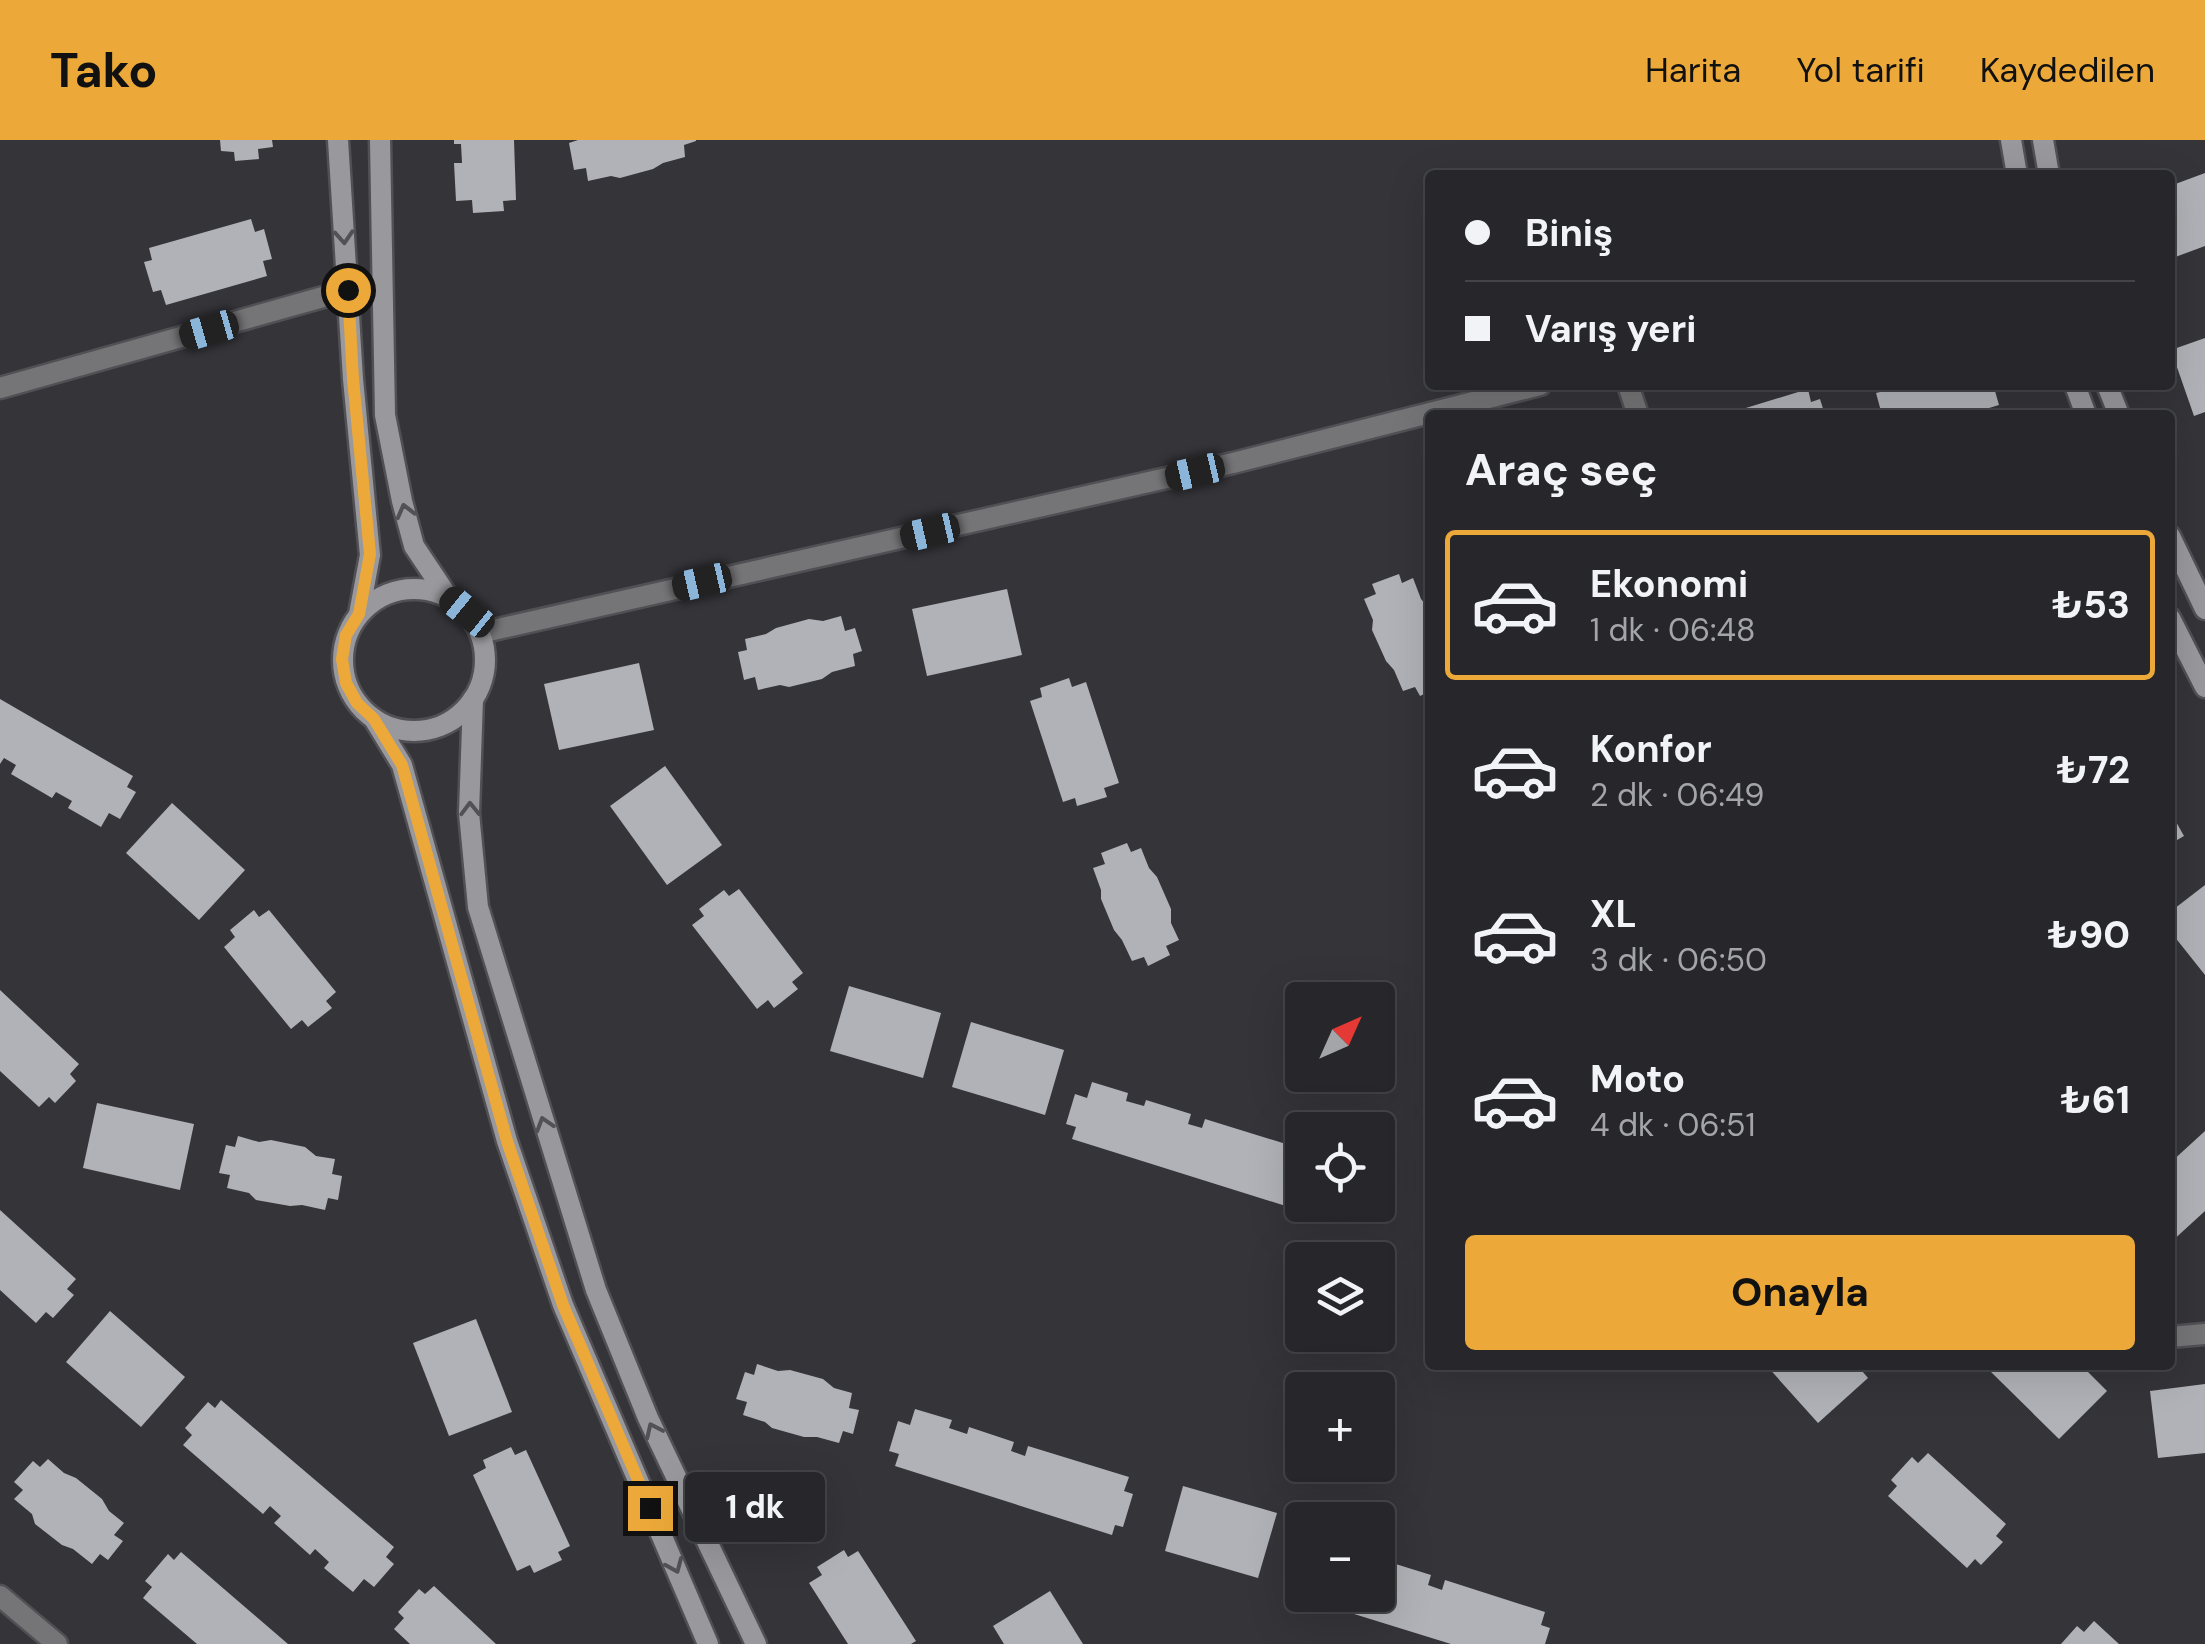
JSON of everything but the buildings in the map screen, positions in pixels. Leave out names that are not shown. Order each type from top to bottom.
[{"type":"street","points":[[338,140],[353,379],[370,554],[359,614]]},
{"type":"street","points":[[374,719],[394,728],[416,731],[438,727],[458,716],[483,679],[485,656],[480,633],[467,612],[448,597],[414,546],[402,501],[385,415],[380,140]]},
{"type":"street","points":[[2011,140],[2015,170]]},
{"type":"street","points":[[2043,140],[2048,170]]},
{"type":"street","points":[[0,388],[348,290]]},
{"type":"street","points":[[1442,410],[1520,390]]},
{"type":"street","points":[[480,633],[1233,463],[1425,414]]},
{"type":"street","points":[[2175,546],[2205,609]]},
{"type":"street","points":[[448,597],[424,589],[400,589],[377,598],[359,614],[346,635],[342,659],[346,683],[402,765],[507,1141],[563,1305],[708,1644]]},
{"type":"street","points":[[2175,628],[2205,687]]},
{"type":"street","points":[[473,699],[469,813],[478,907],[596,1290],[648,1418],[756,1644]]},
{"type":"street","points":[[2175,1336],[2205,1334]]},
{"type":"street","points":[[0,1596],[57,1644]]},
{"type":"route","points":[[348,290],[370,554],[359,614],[346,635],[342,659],[346,683],[402,765],[507,1141],[563,1305],[650,1508]]}]
